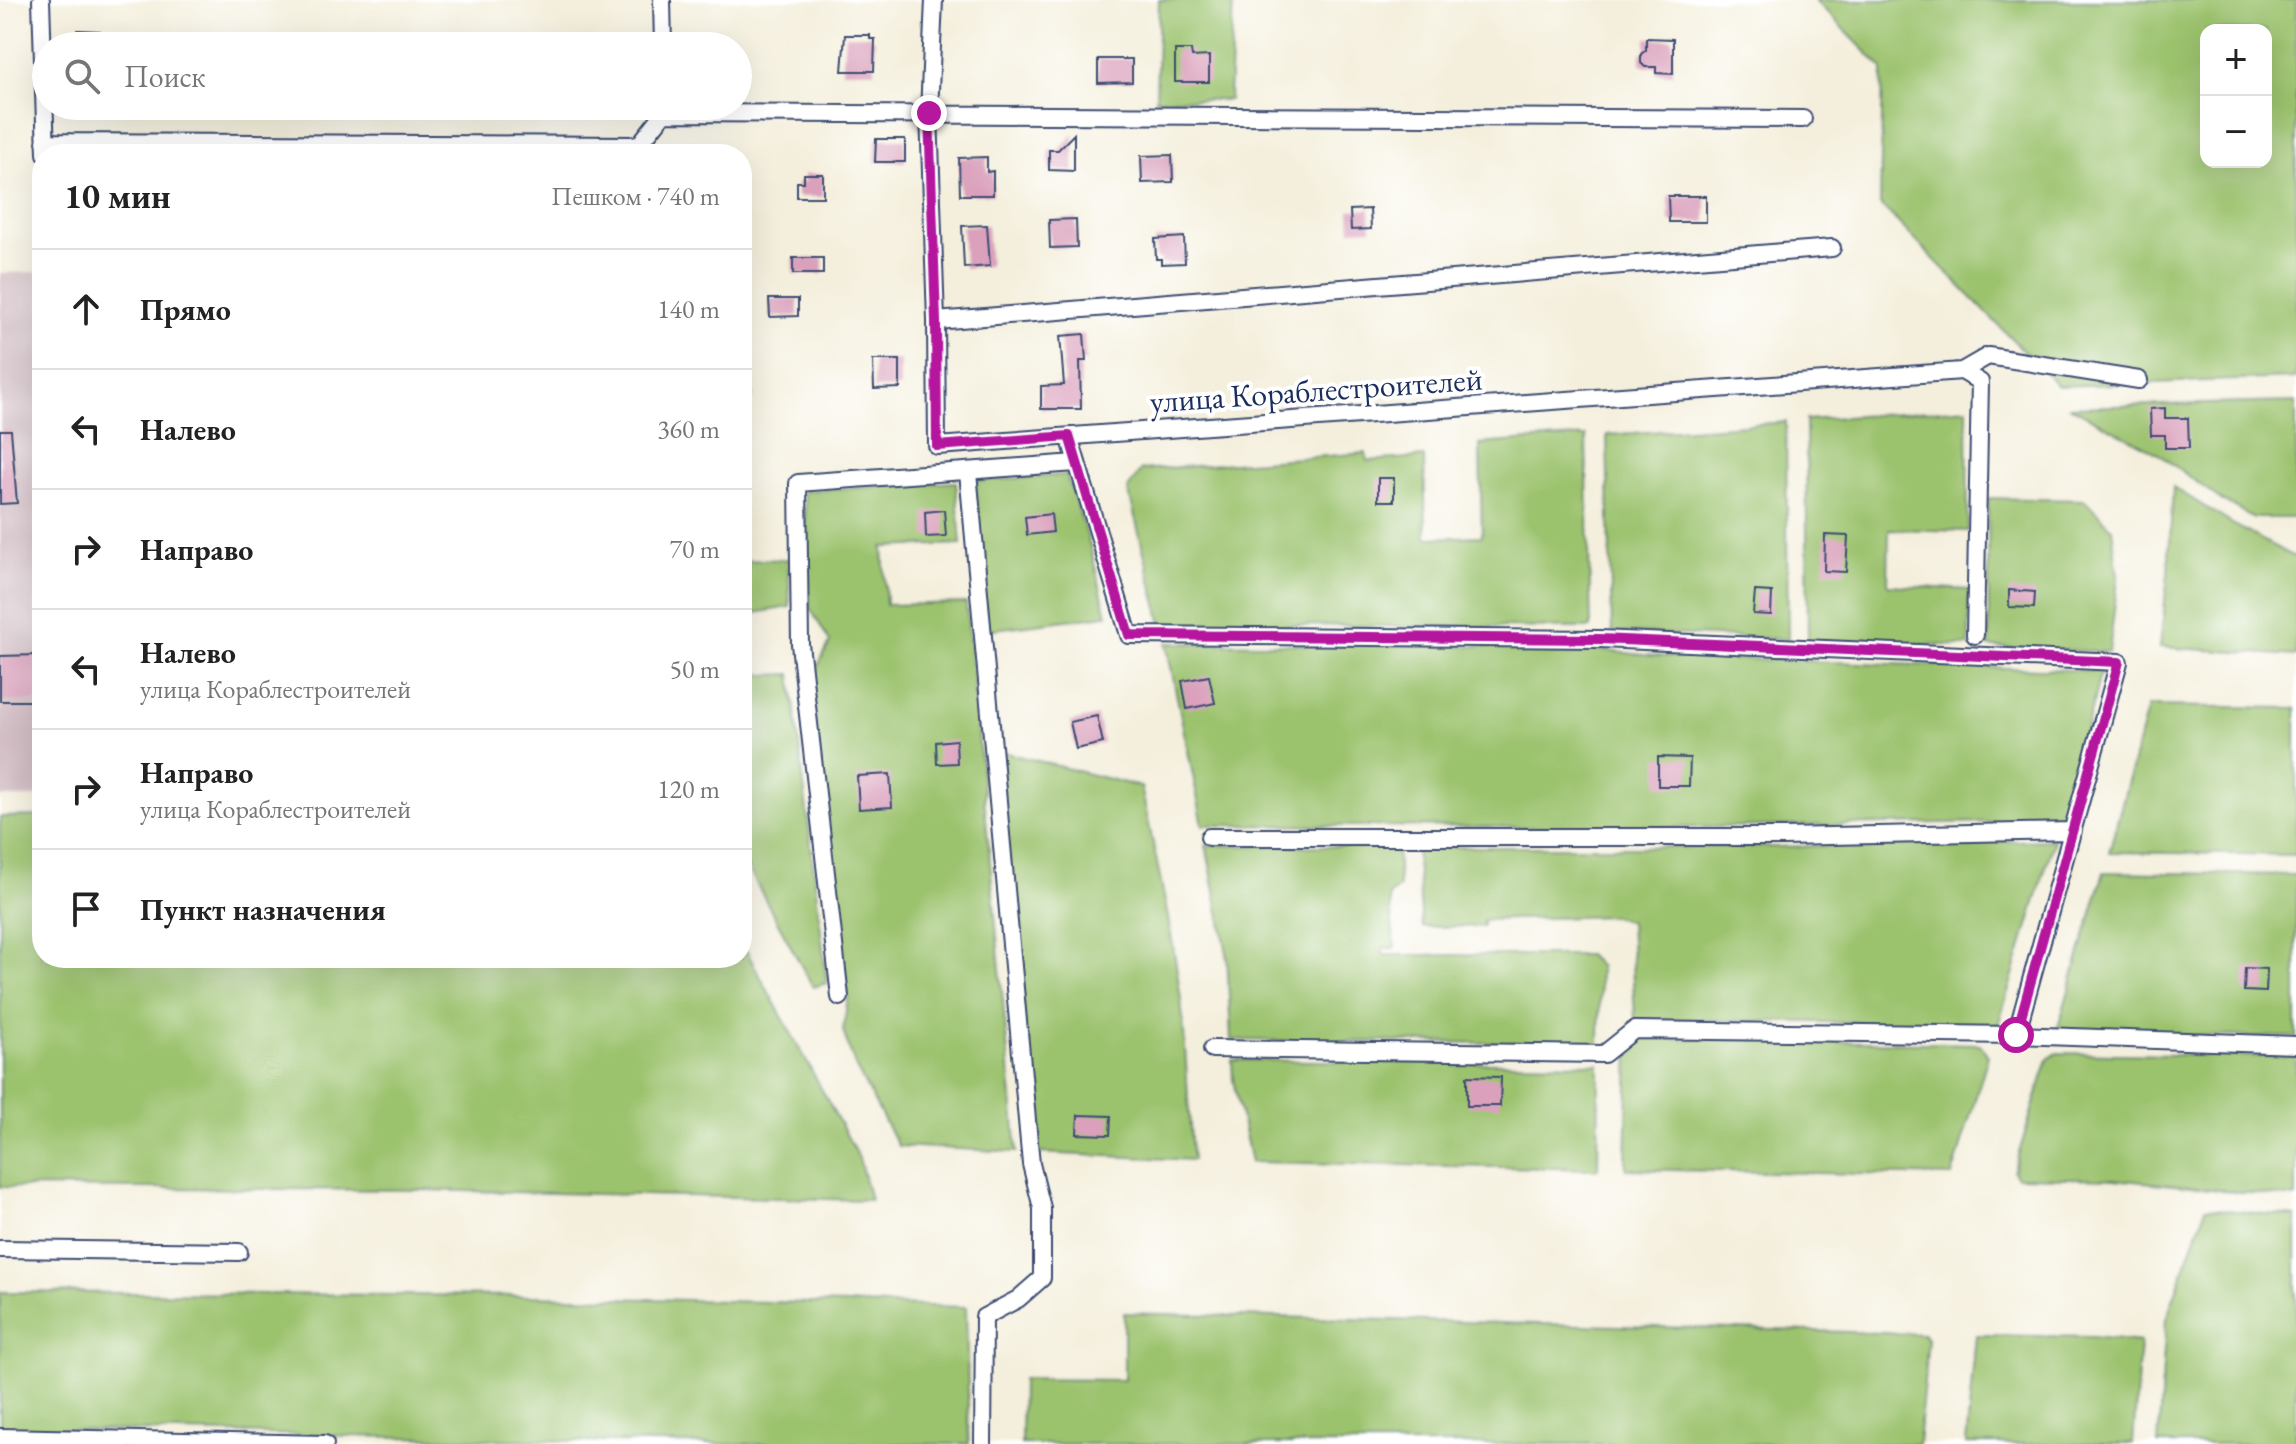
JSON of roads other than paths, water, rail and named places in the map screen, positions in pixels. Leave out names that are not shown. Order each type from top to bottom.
[{"type":"street","points":[[41,0],[42,32]]},
{"type":"street","points":[[662,0],[663,32]]},
{"type":"street","name":"улица Кораблестроителей","points":[[934,0],[929,113],[937,446],[1962,371],[1988,356],[2139,380]]},
{"type":"street","points":[[752,110],[1803,119]]},
{"type":"street","points":[[45,120],[46,144]]},
{"type":"street","points":[[640,144],[656,120]]},
{"type":"street","points":[[936,321],[1832,248]]},
{"type":"street","points":[[1962,371],[1980,382],[1975,635]]},
{"type":"street","points":[[1069,436],[1129,635],[1600,639],[2119,662],[2016,1035]]},
{"type":"street","points":[[840,997],[800,644],[798,483],[1076,463]]},
{"type":"street","points":[[968,472],[1031,1164],[1042,1208],[1042,1278],[1018,1299],[984,1317],[983,1444]]},
{"type":"street","points":[[1209,837],[1783,837],[2073,831]]},
{"type":"street","points":[[1212,1049],[1604,1054],[1634,1030],[2016,1035],[2296,1045]]},
{"type":"street","points":[[0,1249],[239,1252]]},
{"type":"street","points":[[0,1437],[325,1444]]}]
